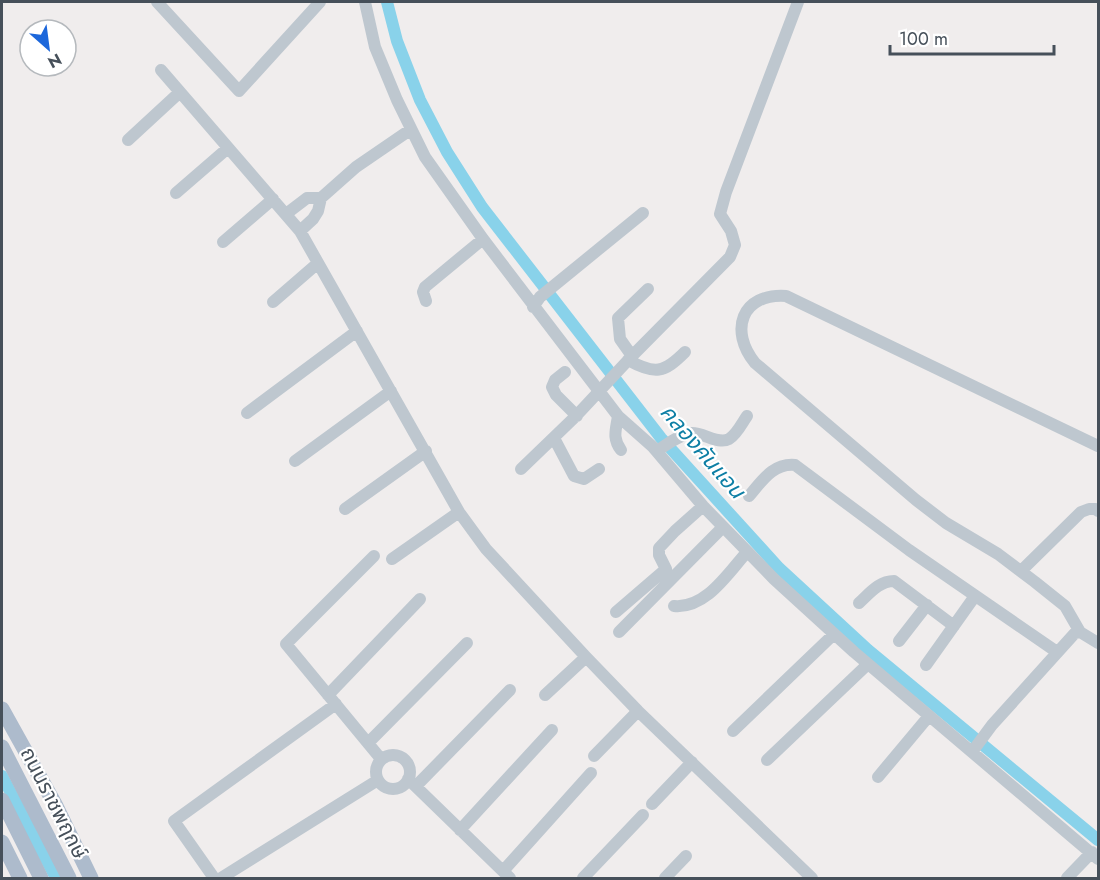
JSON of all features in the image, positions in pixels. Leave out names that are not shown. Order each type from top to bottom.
[{"type":"main road","points":[[2,709],[56,806],[91,879]]},
{"type":"main road","name":"ถนนราชพฤกษ์","points":[[2,747],[69,879]]},
{"type":"main road","points":[[2,800],[42,879]]},
{"type":"main road","points":[[2,842],[20,879]]},
{"type":"street","points":[[157,2],[239,91],[313,4]]},
{"type":"street","points":[[365,2],[375,47],[410,130],[425,157],[483,240],[537,302],[618,416],[661,448],[703,506],[747,552],[834,634],[929,716],[974,749],[1095,856],[1067,879]]},
{"type":"street","points":[[520,470],[577,416],[628,360],[730,257],[735,245],[731,231],[720,214],[726,192],[798,2]]},
{"type":"street","points":[[161,70],[300,231],[459,512],[486,549],[638,711],[812,879]]},
{"type":"street","points":[[128,140],[180,92]]},
{"type":"street","points":[[300,231],[313,219],[318,211],[321,198],[356,167],[410,130]]},
{"type":"street","points":[[176,193],[228,148]]},
{"type":"street","points":[[286,214],[296,204],[307,198],[321,198]]},
{"type":"street","points":[[223,243],[273,200]]},
{"type":"street","points":[[537,302],[553,286],[644,213]]},
{"type":"street","points":[[426,301],[423,292],[425,287],[483,240]]},
{"type":"street","points":[[273,302],[318,262]]},
{"type":"street","points":[[648,289],[618,318],[620,339],[628,360],[642,368],[656,370],[671,366],[685,352]]},
{"type":"street","points":[[1098,446],[786,296],[763,297],[752,303],[745,314],[741,327],[741,340],[745,351],[754,363],[916,501],[946,523],[1022,570],[1065,606],[1080,632],[1098,643]]},
{"type":"street","points":[[247,412],[357,331]]},
{"type":"street","points":[[565,372],[555,380],[552,387],[556,395],[577,416]]},
{"type":"street","points":[[295,461],[391,391]]},
{"type":"street","points":[[618,416],[614,435],[615,443],[621,450]]},
{"type":"street","points":[[661,448],[680,436],[689,434],[700,434],[722,441],[728,439],[747,416]]},
{"type":"street","points":[[554,438],[574,476],[584,479],[599,468]]},
{"type":"street","points":[[345,509],[426,451]]},
{"type":"street","points":[[749,496],[776,468],[787,464],[795,465],[909,550],[1057,652]]},
{"type":"street","points":[[616,612],[666,569],[659,555],[659,548],[703,506]]},
{"type":"street","points":[[1022,570],[1081,512],[1089,508],[1098,511]]},
{"type":"street","points":[[392,559],[459,512]]},
{"type":"street","points":[[619,632],[723,527]]},
{"type":"street","points":[[674,606],[698,602],[747,552]]},
{"type":"street","points":[[374,556],[286,644],[381,759]]},
{"type":"street","points":[[859,603],[878,586],[887,581],[894,581],[954,626]]},
{"type":"street","points":[[926,665],[975,596]]},
{"type":"street","points":[[214,879],[174,821],[332,700],[420,599]]},
{"type":"street","points":[[899,641],[927,605]]},
{"type":"street","points":[[974,749],[992,725],[1057,652],[1075,633],[1080,632]]},
{"type":"street","points":[[733,731],[834,634]]},
{"type":"street","points":[[368,743],[467,643]]},
{"type":"street","points":[[544,695],[586,657]]},
{"type":"street","points":[[767,760],[868,664]]},
{"type":"street","points":[[510,690],[412,782],[396,788],[386,788],[378,780],[376,769],[381,759],[392,755],[403,758],[409,768],[412,782],[506,875],[591,773]]},
{"type":"street","points":[[594,756],[638,711]]},
{"type":"street","points":[[878,777],[929,716]]},
{"type":"street","points":[[460,830],[552,730]]},
{"type":"street","points":[[652,804],[692,762]]},
{"type":"street","points":[[221,879],[378,780]]},
{"type":"street","points":[[583,879],[643,815]]},
{"type":"street","points":[[665,879],[686,856]]},
{"type":"waterway","name":"คลองคันแอน","points":[[387,2],[397,41],[420,100],[447,152],[482,207],[661,438],[779,568],[868,650],[1098,840]]},
{"type":"waterway","points":[[2,776],[56,878]]}]
